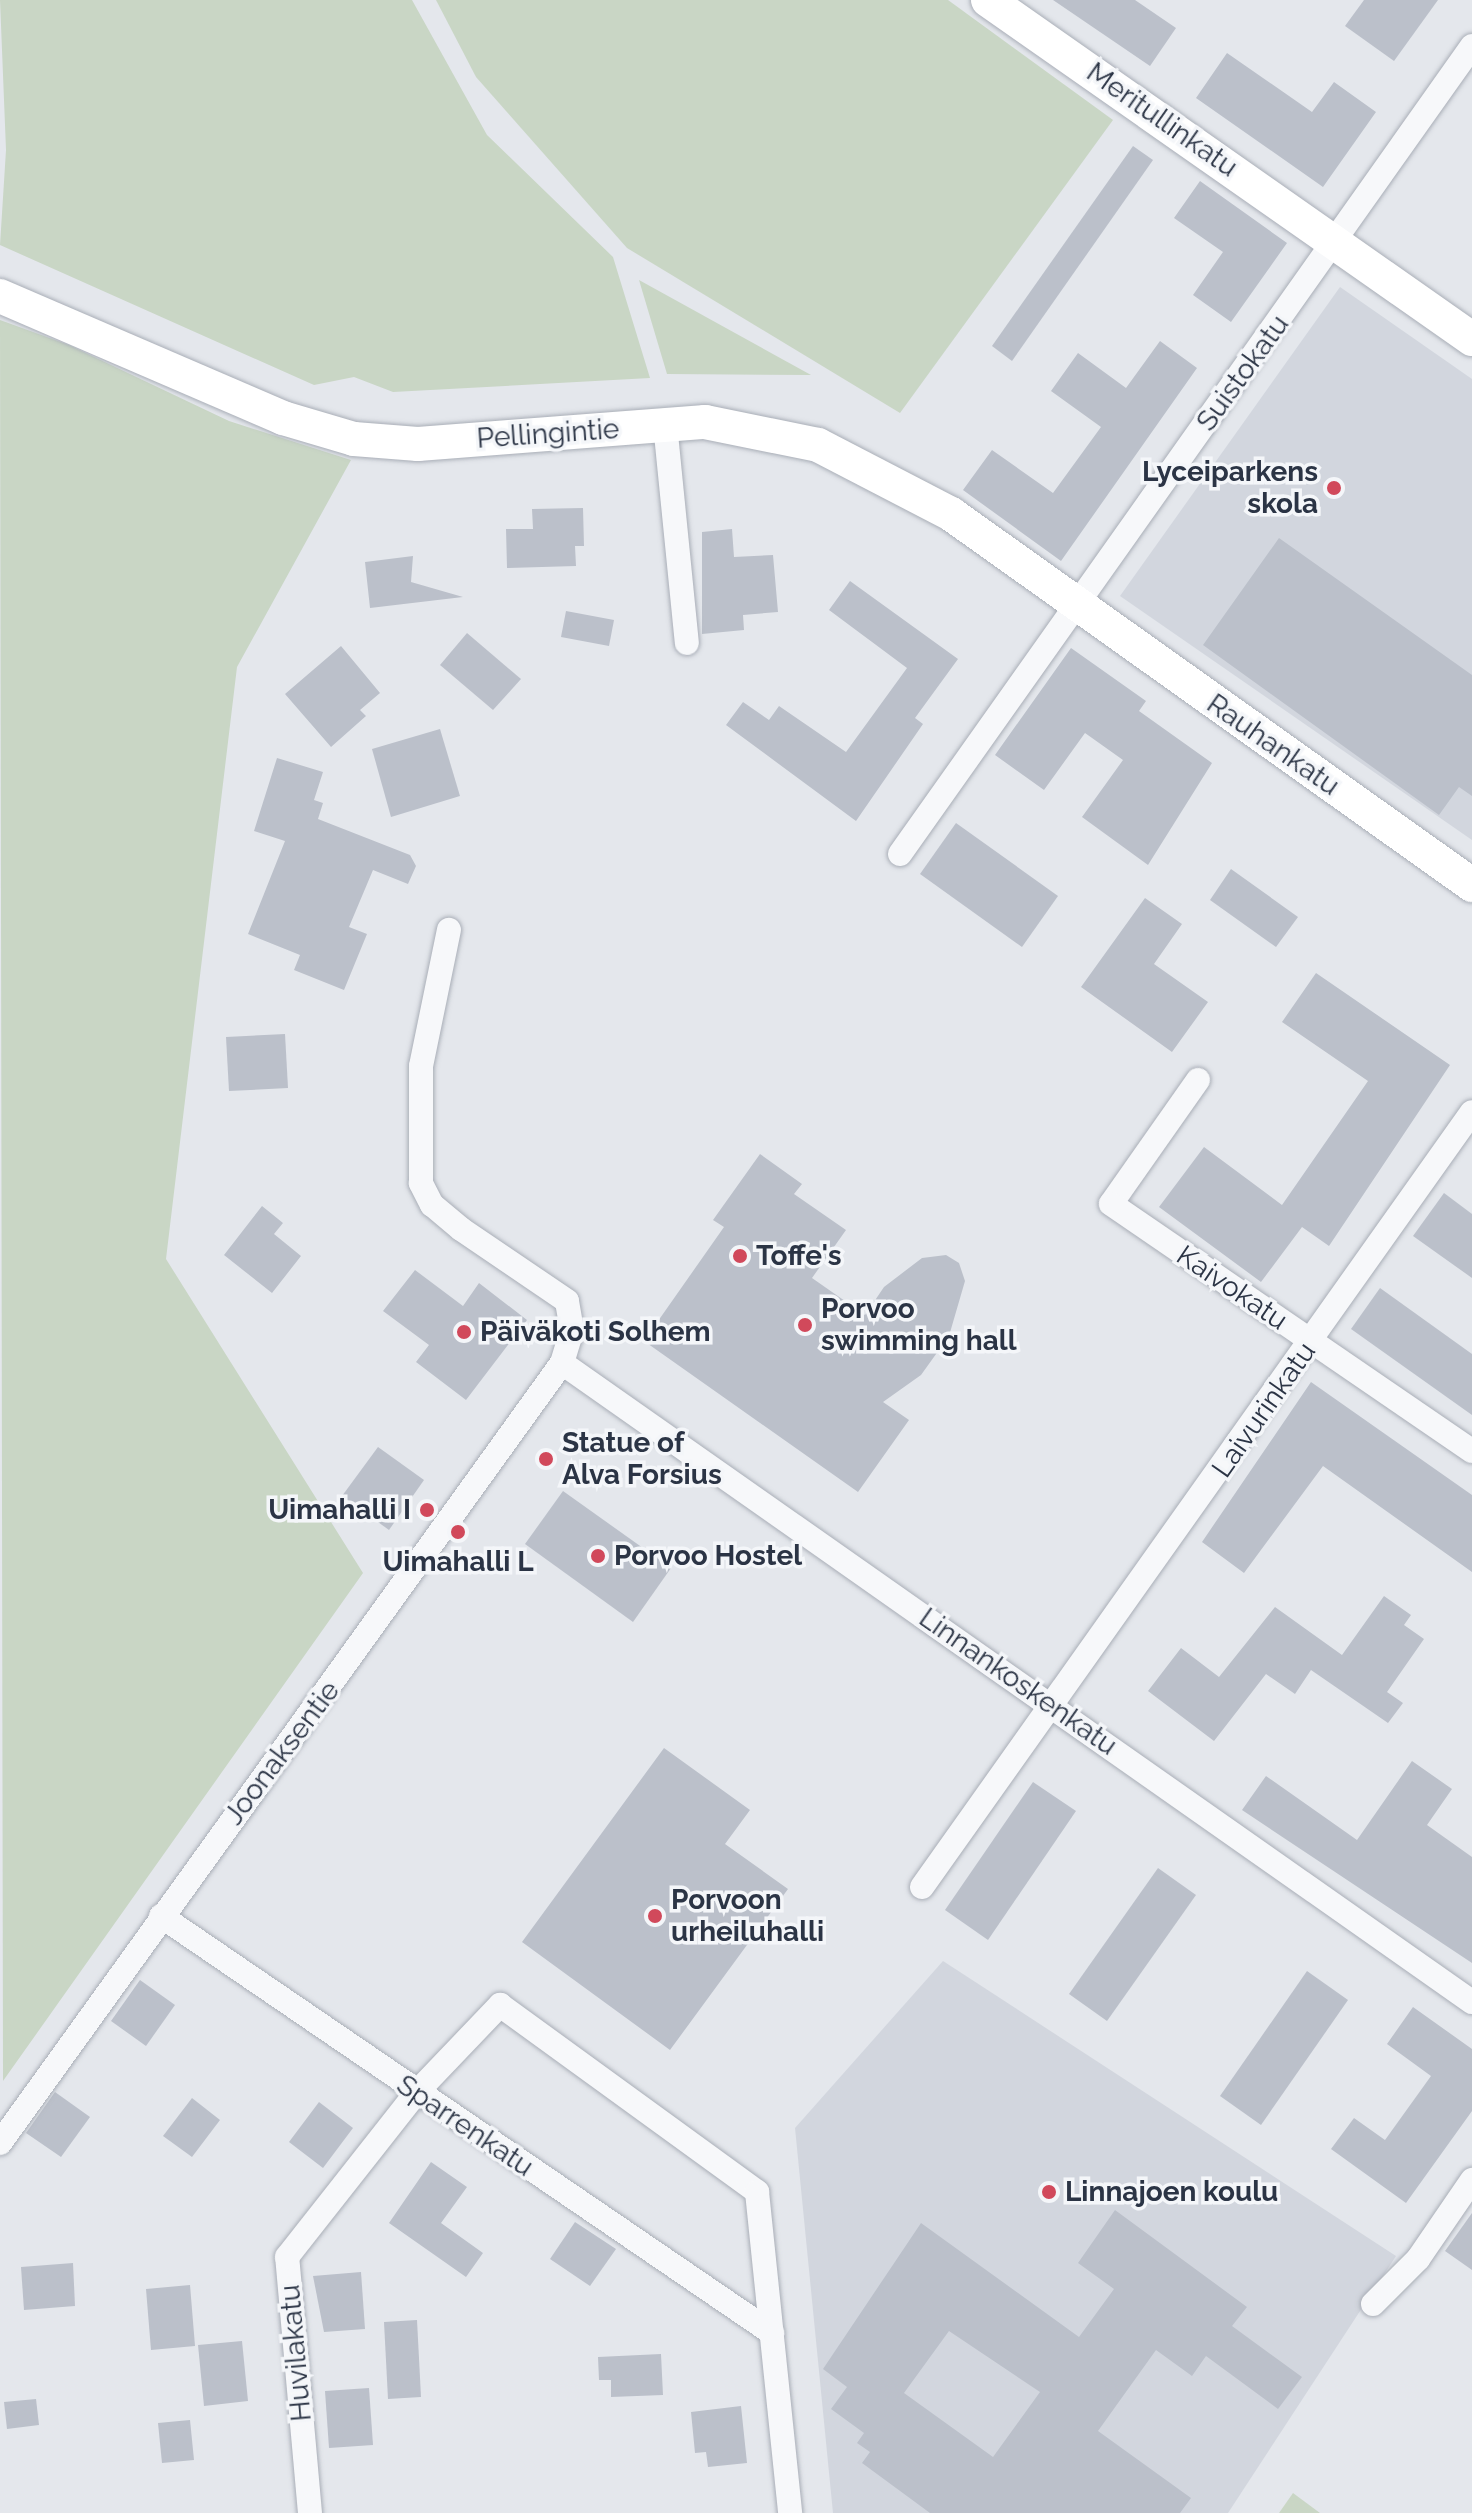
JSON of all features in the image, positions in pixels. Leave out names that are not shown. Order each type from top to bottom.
[{"type":"street","name":"Meritullinkatu","points":[[988,0],[1472,339]]},
{"type":"street","name":"Suistokatu","points":[[900,854],[1472,46]]},
{"type":"street","name":"Pellingintie","points":[[0,296],[283,418],[354,439],[418,444],[705,422],[818,445],[951,514],[1074,605]]},
{"type":"street","points":[[665,424],[687,643]]},
{"type":"street","name":"Rauhankatu","points":[[1074,605],[1472,885]]},
{"type":"street","points":[[449,930],[421,1066],[421,1183],[432,1205],[461,1229],[567,1301],[572,1330],[562,1363]]},
{"type":"street","name":"Kaivokatu","points":[[1198,1080],[1111,1204],[1472,1451]]},
{"type":"street","name":"Laivurinkatu","points":[[922,1887],[1055,1708],[1472,1112]]},
{"type":"street","name":"Linnankoskenkatu","points":[[562,1363],[1472,2002]]},
{"type":"street","name":"Joonaksentie","points":[[0,2143],[562,1363]]},
{"type":"street","name":"Sparrenkatu","points":[[161,1916],[416,2093],[772,2333]]},
{"type":"street","name":"Huvilakatu","points":[[310,2513],[287,2257],[416,2093],[500,2005],[757,2192],[772,2333]]},
{"type":"street","points":[[1373,2304],[1418,2259],[1472,2180]]},
{"type":"street","points":[[772,2333],[790,2513]]},
{"type":"shaded area","name":"Lyceiparkens skola","points":[[1340,287],[1472,379],[1472,840],[1120,596]]},
{"type":"shaded area","name":"Linnajoen koulu","points":[[943,1961],[1396,2256],[1228,2513],[833,2513],[795,2128]]},
{"type":"green space","points":[[0,0],[412,0],[487,135],[613,257],[650,378],[393,392],[354,377],[314,385],[0,245],[6,150]]},
{"type":"green space","points":[[436,0],[948,0],[1113,120],[900,413],[627,248],[476,77]]},
{"type":"green space","points":[[639,280],[811,375],[667,374]]},
{"type":"green space","points":[[0,320],[69,345],[229,421],[351,460],[237,667],[166,1259],[363,1573],[3,2081]]},
{"type":"green space","points":[[1293,2493],[1320,2513],[1279,2513]]},
{"type":"building","points":[[1053,0],[1135,0],[1176,28],[1150,66]]},
{"type":"building","points":[[1364,0],[1438,0],[1394,61],[1345,26]]},
{"type":"building","points":[[1227,53],[1312,112],[1334,82],[1376,112],[1323,187],[1196,98]]},
{"type":"building","points":[[1133,146],[1153,160],[1012,361],[992,346]]},
{"type":"building","points":[[1200,181],[1287,243],[1231,322],[1193,295],[1223,252],[1174,218]]},
{"type":"building","points":[[1160,341],[1197,368],[1061,561],[963,490],[992,450],[1053,493],[1101,427],[1051,391],[1078,353],[1126,388]]},
{"type":"building","points":[[583,508],[584,546],[575,546],[576,566],[507,568],[506,529],[533,529],[532,509]]},
{"type":"building","points":[[732,529],[734,557],[773,555],[778,612],[743,615],[744,630],[702,634],[702,532]]},
{"type":"building","points":[[1279,538],[1472,675],[1472,796],[1459,787],[1439,815],[1203,645]]},
{"type":"building","points":[[413,556],[411,582],[463,597],[370,608],[365,562]]},
{"type":"building","points":[[850,581],[958,659],[915,718],[923,724],[856,821],[726,725],[743,702],[769,720],[779,706],[846,752],[907,668],[829,610]]},
{"type":"building","points":[[566,611],[614,620],[609,646],[561,637]]},
{"type":"building","points":[[467,633],[521,679],[493,710],[440,665]]},
{"type":"building","points":[[341,646],[380,693],[360,710],[366,716],[331,747],[285,694]]},
{"type":"building","points":[[1071,648],[1146,701],[1139,711],[1212,763],[1148,865],[1082,817],[1123,760],[1085,733],[1044,790],[995,755]]},
{"type":"building","points":[[440,729],[460,796],[391,817],[372,749]]},
{"type":"building","points":[[277,758],[323,772],[314,800],[323,803],[318,819],[410,855],[416,866],[408,884],[373,870],[349,927],[367,934],[344,990],[294,970],[300,955],[248,934],[285,841],[254,831]]},
{"type":"building","points":[[956,823],[1058,896],[1022,947],[920,874]]},
{"type":"building","points":[[1231,869],[1298,917],[1276,947],[1210,900]]},
{"type":"building","points":[[1145,898],[1182,924],[1154,964],[1208,1002],[1172,1052],[1081,987]]},
{"type":"building","points":[[1316,973],[1450,1065],[1329,1246],[1302,1227],[1261,1282],[1159,1207],[1204,1147],[1282,1205],[1368,1081],[1282,1022]]},
{"type":"building","points":[[285,1034],[288,1088],[229,1091],[226,1037]]},
{"type":"building","name":"Porvoo swimming hall","points":[[760,1154],[802,1184],[794,1194],[846,1230],[812,1278],[865,1315],[884,1287],[922,1258],[946,1255],[959,1263],[965,1281],[949,1336],[921,1375],[883,1402],[909,1420],[858,1492],[644,1341],[724,1227],[713,1220]]},
{"type":"building","points":[[1444,1193],[1472,1214],[1472,1278],[1413,1236]]},
{"type":"building","points":[[262,1206],[283,1223],[274,1234],[301,1256],[272,1293],[224,1255]]},
{"type":"building","name":"Päiväkoti Solhem","points":[[415,1270],[463,1306],[479,1283],[527,1320],[466,1400],[416,1362],[429,1345],[383,1311]]},
{"type":"building","points":[[1380,1288],[1472,1354],[1472,1415],[1351,1329]]},
{"type":"building","points":[[1311,1382],[1472,1495],[1472,1572],[1323,1466],[1244,1573],[1202,1542]]},
{"type":"building","points":[[378,1447],[424,1480],[389,1530],[342,1496]]},
{"type":"building","name":"Porvoo Hostel","points":[[563,1491],[671,1568],[633,1622],[525,1544]]},
{"type":"building","points":[[1384,1596],[1411,1615],[1404,1625],[1424,1639],[1387,1692],[1403,1703],[1388,1723],[1311,1670],[1295,1694],[1266,1674],[1214,1741],[1148,1691],[1181,1648],[1219,1677],[1275,1607],[1342,1655]]},
{"type":"building","name":"Porvoon urheiluhalli","points":[[664,1748],[750,1810],[725,1844],[788,1889],[670,2050],[522,1942]]},
{"type":"building","points":[[1412,1761],[1452,1789],[1427,1825],[1472,1857],[1472,1963],[1242,1810],[1266,1776],[1357,1840]]},
{"type":"building","points":[[1033,1782],[1076,1811],[988,1940],[945,1910]]},
{"type":"building","points":[[1158,1868],[1196,1895],[1107,2021],[1069,1994]]},
{"type":"building","points":[[1307,1971],[1348,2000],[1261,2125],[1220,2096]]},
{"type":"building","points":[[140,1980],[175,2005],[146,2046],[111,2021]]},
{"type":"building","points":[[1413,2007],[1472,2049],[1472,2111],[1406,2203],[1331,2149],[1354,2118],[1385,2140],[1431,2076],[1387,2044]]},
{"type":"building","points":[[55,2092],[90,2117],[61,2157],[26,2133]]},
{"type":"building","points":[[192,2098],[220,2120],[192,2157],[163,2136]]},
{"type":"building","points":[[319,2102],[353,2128],[323,2168],[289,2142]]},
{"type":"building","points":[[431,2162],[467,2187],[441,2223],[483,2253],[466,2277],[389,2223]]},
{"type":"building","points":[[1115,2210],[1247,2307],[1232,2326],[1302,2377],[1278,2409],[1206,2356],[1192,2376],[1156,2350],[1098,2431],[1191,2498],[1180,2513],[930,2513],[862,2463],[870,2452],[857,2443],[864,2433],[831,2409],[847,2387],[823,2369],[921,2223],[1079,2337],[1114,2289],[1078,2263]],"holes":[[[949,2331],[1040,2392],[993,2457],[904,2393]]]},
{"type":"building","points":[[1472,2213],[1472,2270],[1445,2251]]},
{"type":"building","points":[[575,2222],[616,2249],[590,2286],[550,2259]]},
{"type":"building","points":[[73,2263],[75,2306],[24,2310],[21,2267]]},
{"type":"building","points":[[361,2272],[365,2329],[324,2332],[313,2276]]},
{"type":"building","points":[[190,2285],[195,2346],[151,2350],[146,2289]]},
{"type":"building","points":[[417,2320],[421,2397],[388,2399],[384,2322]]},
{"type":"building","points":[[242,2341],[248,2401],[204,2406],[198,2345]]},
{"type":"building","points":[[661,2354],[663,2395],[611,2397],[611,2380],[599,2380],[598,2357]]},
{"type":"building","points":[[369,2388],[373,2445],[329,2448],[325,2391]]},
{"type":"building","points":[[36,2399],[39,2425],[7,2429],[4,2402]]},
{"type":"building","points":[[741,2406],[747,2463],[708,2467],[706,2452],[695,2453],[691,2412]]},
{"type":"building","points":[[190,2420],[194,2460],[162,2463],[158,2423]]},
{"type":"place","name":"Lyceiparkens skola","points":[[1334,488]]},
{"type":"place","name":"Toffe's","points":[[740,1256]]},
{"type":"place","name":"Porvoo swimming hall","points":[[805,1325]]},
{"type":"place","name":"Päiväkoti Solhem","points":[[464,1332]]},
{"type":"place","name":"Statue of Alva Forsius","points":[[546,1459]]},
{"type":"place","name":"Uimahalli I","points":[[427,1510]]},
{"type":"place","name":"Uimahalli L","points":[[458,1532]]},
{"type":"place","name":"Porvoo Hostel","points":[[598,1556]]},
{"type":"place","name":"Porvoon urheiluhalli","points":[[655,1916]]},
{"type":"place","name":"Linnajoen koulu","points":[[1049,2192]]}]
